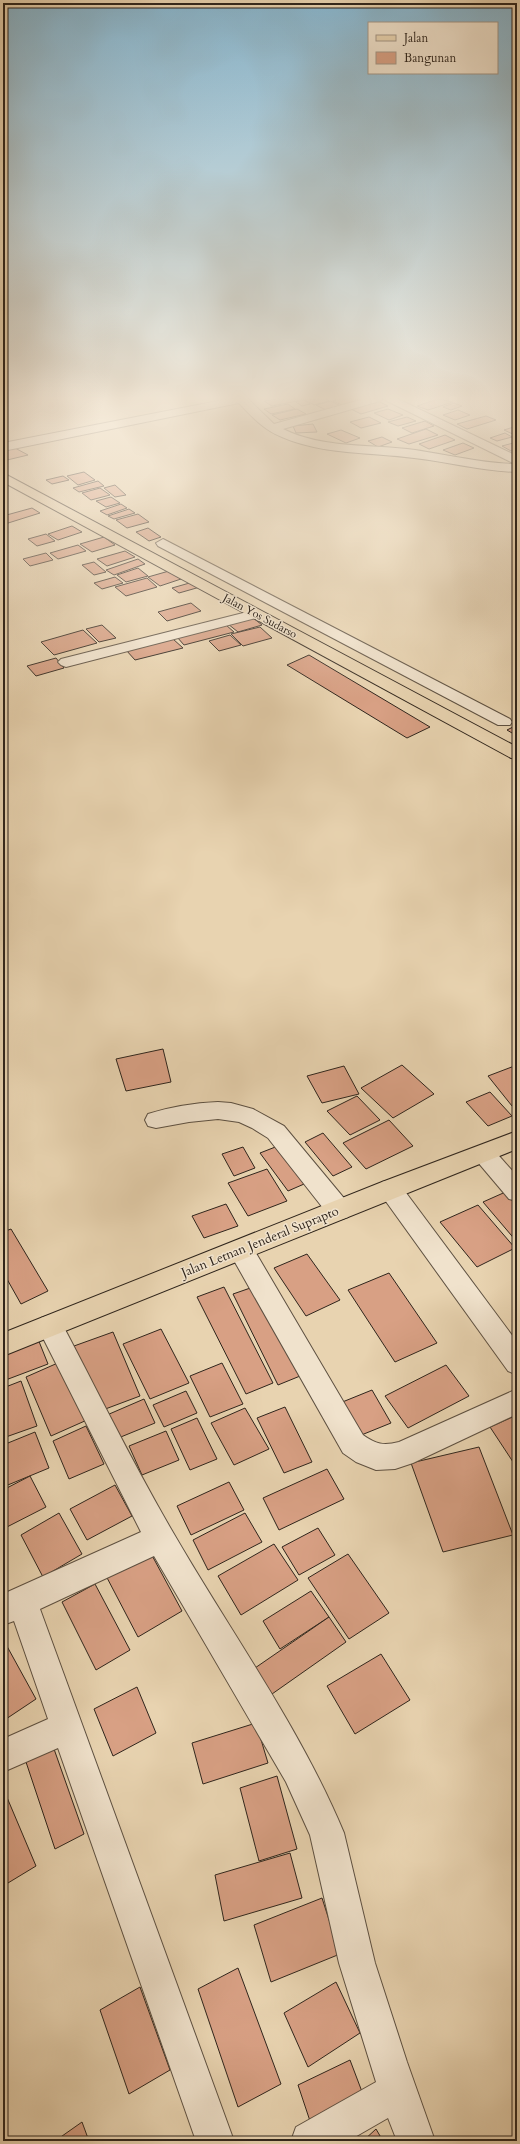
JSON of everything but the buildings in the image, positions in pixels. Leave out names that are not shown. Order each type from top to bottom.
[{"type":"main road","name":"Jalan Yos Sudarso","points":[[44,499],[517,754]]},
{"type":"main road","name":"Jalan Letnan Jenderal Suprapto","points":[[3,1345],[390,1189],[517,1140]]},
{"type":"street","points":[[152,558],[169,547],[433,685],[511,721]]},
{"type":"street","points":[[171,568],[200,563]]},
{"type":"street","points":[[184,575],[200,563]]},
{"type":"street","points":[[238,604],[260,595]]},
{"type":"street","points":[[66,662],[255,614]]},
{"type":"street","points":[[286,630],[308,620]]},
{"type":"street","points":[[345,662],[367,650]]},
{"type":"street","points":[[410,696],[433,685]]},
{"type":"street","points":[[467,727],[511,721]]},
{"type":"street","points":[[156,1120],[204,1110],[226,1110],[266,1125],[276,1132],[339,1210]]},
{"type":"street","points":[[484,1154],[517,1192]]},
{"type":"street","points":[[390,1189],[517,1363]]},
{"type":"street","points":[[241,1250],[353,1444],[372,1458],[389,1458],[403,1454],[517,1401]]},
{"type":"street","points":[[50,1326],[160,1538],[298,1770],[327,1833],[357,1963],[398,2091],[416,2141]]},
{"type":"street","points":[[160,1538],[12,1606],[67,1727],[215,2141]]},
{"type":"street","points":[[3,1756],[67,1727]]},
{"type":"street","points":[[310,2141],[398,2091]]}]
